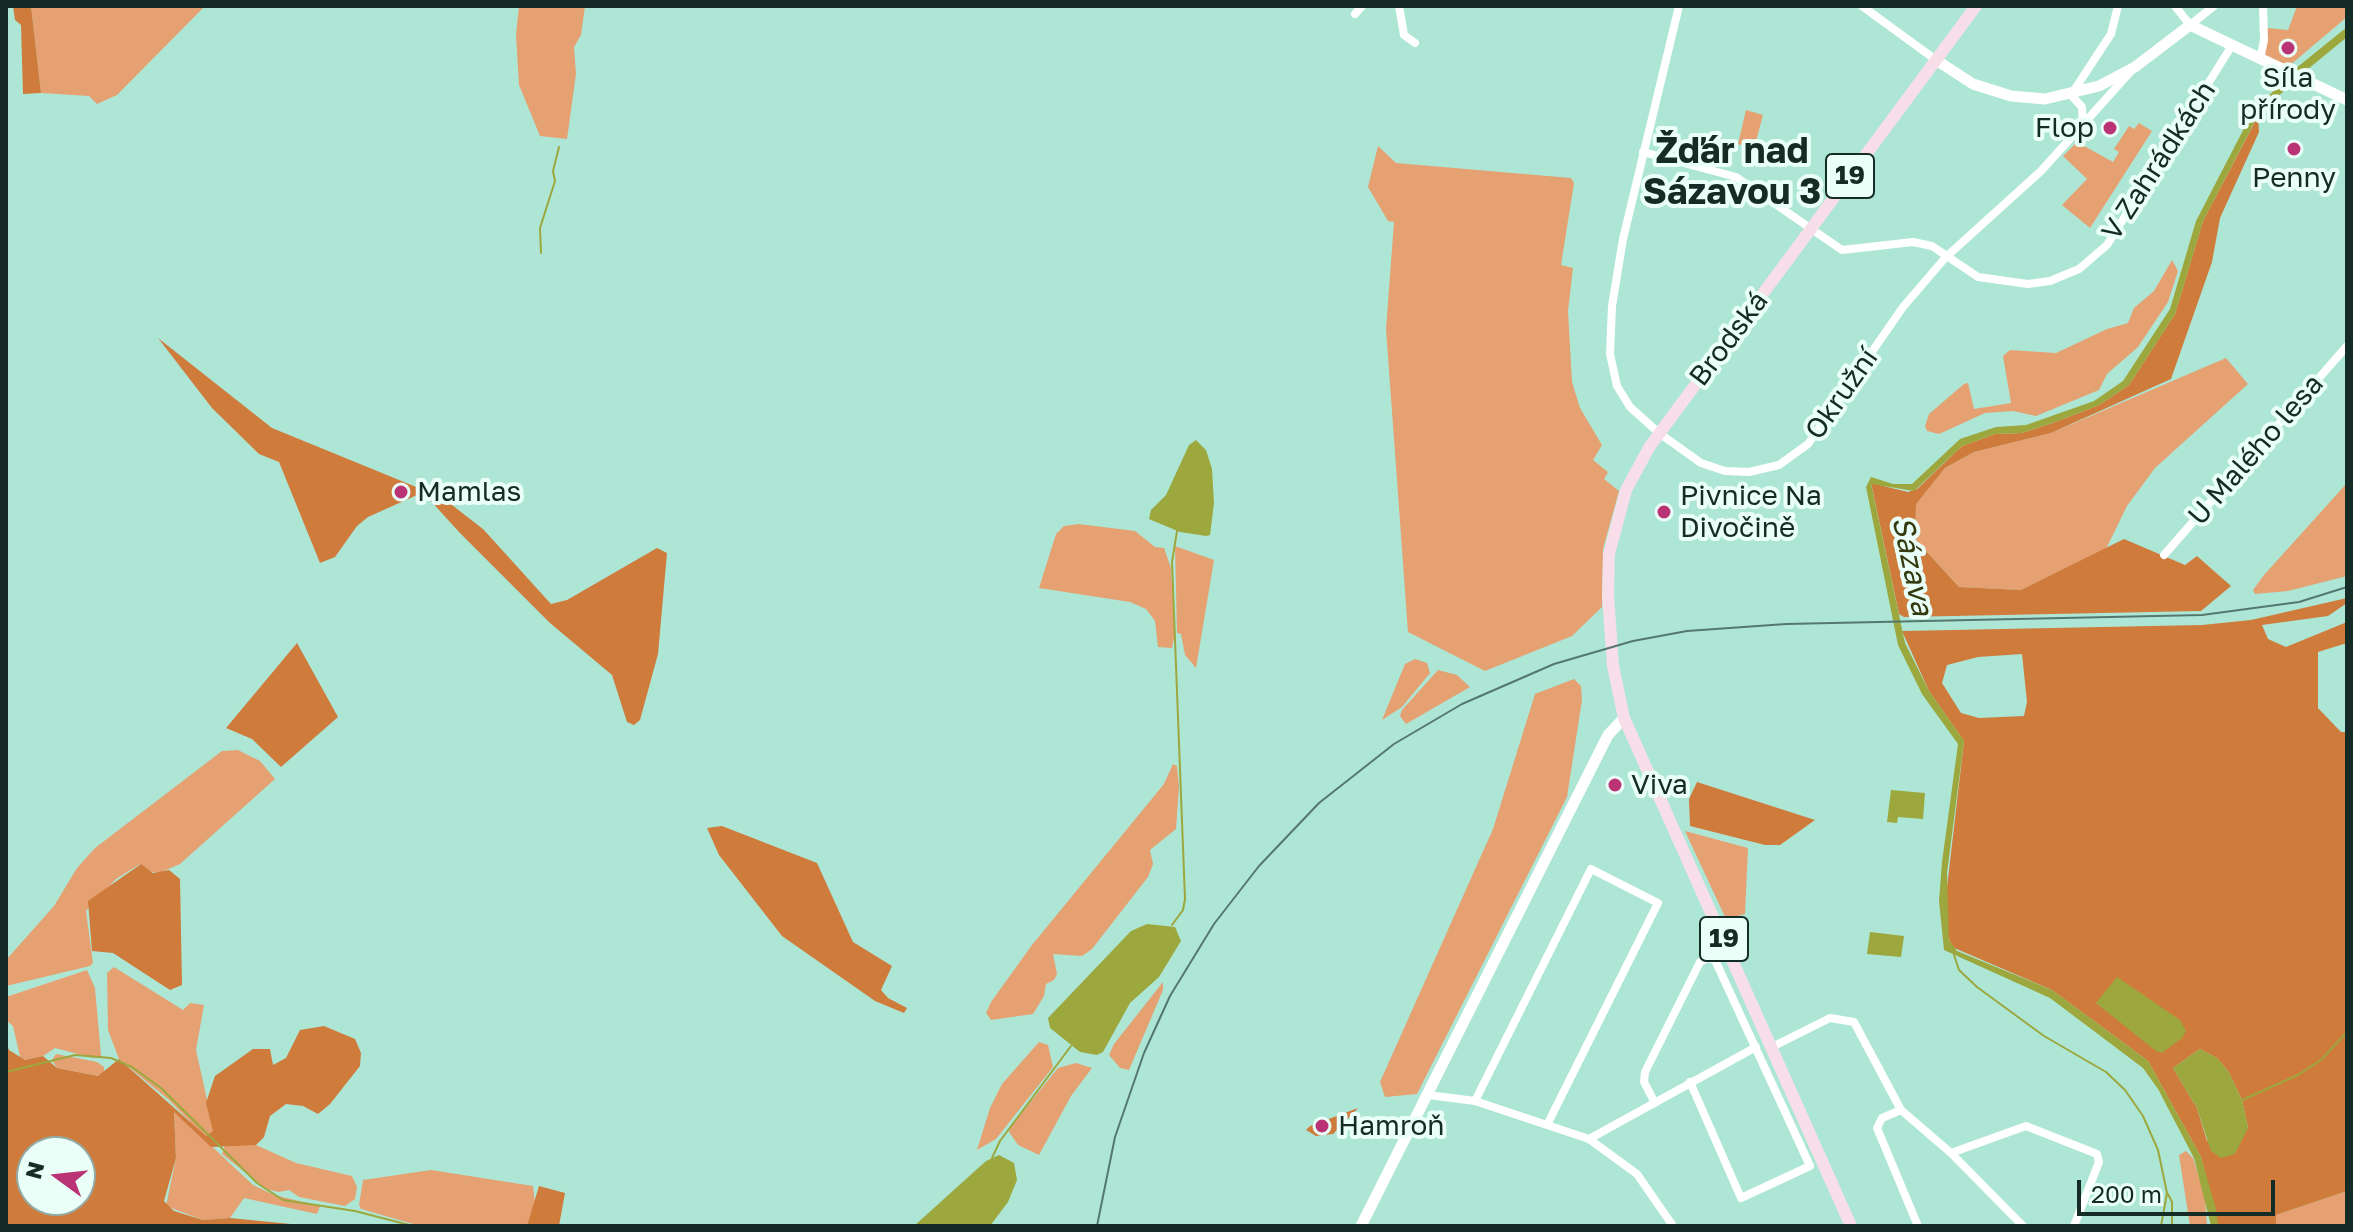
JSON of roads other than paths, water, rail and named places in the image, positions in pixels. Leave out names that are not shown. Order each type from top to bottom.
[{"type":"main road","name":"Brodská","points":[[1624,718],[1613,666],[1607,575],[1614,526],[1627,486],[1659,433],[1976,6]]},
{"type":"main road","name":"19","points":[[1624,718],[1851,1226]]},
{"type":"street","points":[[1355,14],[1362,6]]},
{"type":"street","points":[[1399,6],[1404,35],[1415,43]]},
{"type":"street","name":"Okružní","points":[[1679,6],[1619,263],[1610,326],[1611,365],[1621,396],[1659,433],[1701,463],[1725,471],[1759,471],[1788,461],[1808,444],[1903,307],[1946,257],[2041,171],[2135,67]]},
{"type":"street","points":[[1862,6],[1973,84],[2011,96],[2045,99],[2099,86],[2135,67],[2214,6]]},
{"type":"street","points":[[2071,95],[2111,34],[2118,6]]},
{"type":"street","points":[[2175,6],[2190,25],[2347,100]]},
{"type":"street","points":[[2260,60],[2264,40],[2263,6]]},
{"type":"street","name":"V Zahrádkách","points":[[1643,152],[1736,177],[1809,231],[1842,250],[1913,242],[1932,246],[1978,277],[2028,284],[2050,281],[2093,259],[2123,222],[2231,47]]},
{"type":"street","points":[[2071,95],[2082,107],[2083,127]]},
{"type":"street","name":"U Malého lesa","points":[[2164,555],[2347,346]]},
{"type":"street","points":[[1361,1226],[1608,735],[1624,718]]},
{"type":"street","points":[[1475,1101],[1591,869],[1658,903],[1547,1125]]},
{"type":"street","points":[[1655,1103],[1644,1082],[1645,1072],[1700,962],[1708,958],[1715,960],[1810,1166],[1741,1198],[1690,1082]]},
{"type":"street","points":[[1772,1047],[1830,1018],[1854,1022],[1901,1110],[1951,1153],[2023,1226]]},
{"type":"street","points":[[1589,1139],[1756,1047]]},
{"type":"street","points":[[1428,1095],[1475,1101],[1589,1139],[1637,1174],[1673,1226]]},
{"type":"street","points":[[1901,1110],[1882,1118],[1877,1128],[1918,1226]]},
{"type":"street","points":[[1951,1153],[2026,1126],[2097,1154],[2099,1162],[2074,1226]]},
{"type":"waterway","points":[[541,253],[540,228],[555,181],[553,171],[559,147]]},
{"type":"waterway","points":[[1172,925],[1183,910],[1185,899],[1172,562],[1177,531]]},
{"type":"waterway","points":[[1954,955],[1959,970],[1977,987],[2044,1036],[2106,1072],[2125,1090],[2143,1116],[2158,1150],[2167,1193],[2161,1226]]},
{"type":"waterway","points":[[2242,1100],[2298,1075],[2321,1060],[2347,1032]]},
{"type":"waterway","points":[[992,1158],[1000,1141],[1071,1046]]},
{"type":"waterway","points":[[6,1072],[75,1055],[111,1058],[132,1067],[161,1088],[257,1183],[283,1200],[355,1211],[413,1226]]},
{"type":"waterway","points":[[2168,1194],[2172,1202],[2172,1226]]},
{"type":"railway","points":[[1097,1226],[1115,1137],[1144,1053],[1170,996],[1214,924],[1259,866],[1319,803],[1394,744],[1462,704],[1554,664],[1633,641],[1687,631],[1786,624],[2202,615],[2299,602],[2347,587]]},
{"type":"place","name":"Síla přírody","points":[[2288,48]]},
{"type":"place","name":"Flop","points":[[2110,128]]},
{"type":"place","name":"Penny","points":[[2294,149]]},
{"type":"place","name":"Mamlas","points":[[401,492]]},
{"type":"place","name":"Pivnice Na Divočině","points":[[1664,512]]},
{"type":"place","name":"Viva","points":[[1615,785]]},
{"type":"place","name":"Hamroň","points":[[1322,1126]]},
{"type":"district","name":"Žďár nad Sázavou 3","points":[[1732,172]]},
{"type":"water label","name":"Sázava","points":[[1912,566]]}]
